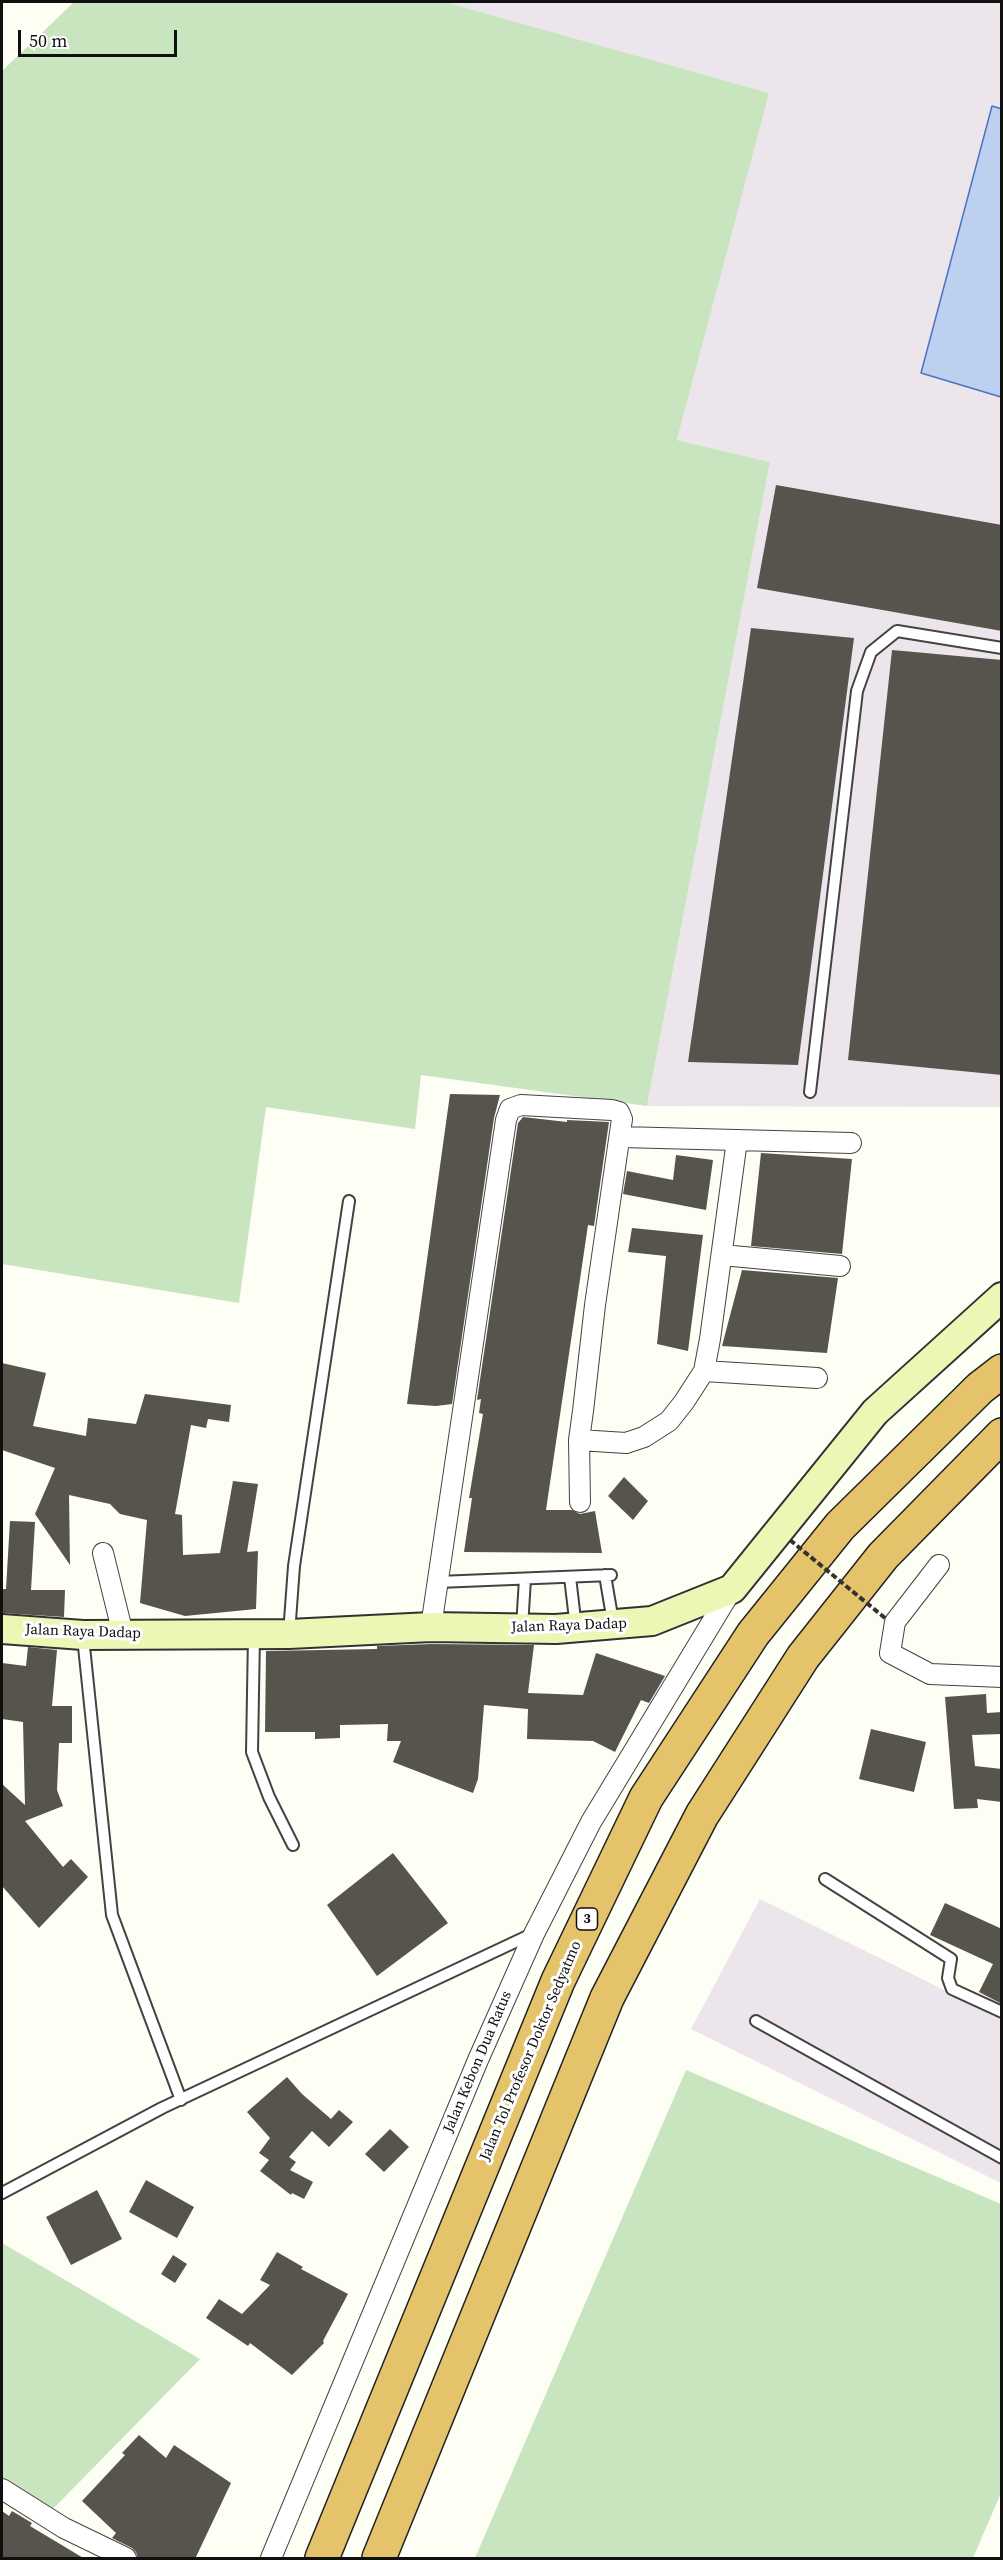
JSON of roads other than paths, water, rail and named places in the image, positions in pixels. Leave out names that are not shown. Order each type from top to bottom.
[{"type":"highway","name":"Jalan Tol Profesor Doktor Sedyatmo","points":[[322,2559],[558,1981],[646,1798],[753,1634],[840,1526],[980,1388],[1002,1371]]},
{"type":"highway","points":[[379,2559],[607,1998],[702,1815],[803,1657],[882,1556],[1002,1435]]},
{"type":"main road","name":"Jalan Raya Dadap","points":[[2,1629],[83,1635],[289,1634],[431,1627],[576,1628],[652,1622],[732,1590],[875,1412],[1002,1297]]},
{"type":"street","points":[[431,1627],[506,1120],[510,1109],[521,1105],[612,1110],[619,1112],[622,1119],[595,1305],[579,1440],[580,1502]]},
{"type":"street","points":[[621,1137],[851,1143]]},
{"type":"street","points":[[579,1440],[626,1443],[644,1437],[669,1420],[704,1371],[737,1140]]},
{"type":"street","points":[[722,1256],[840,1266]]},
{"type":"street","points":[[704,1371],[818,1378]]},
{"type":"street","points":[[103,1553],[123,1635]]},
{"type":"street","points":[[939,1565],[895,1622],[890,1653],[930,1674],[1002,1677]]},
{"type":"street","name":"Jalan Kebon Dua Ratus","points":[[271,2559],[478,2061],[534,1934],[591,1822],[732,1590]]},
{"type":"street","points":[[2,2489],[64,2528],[126,2559]]},
{"type":"lane","points":[[810,1092],[857,691],[871,652],[897,631],[1002,648]]},
{"type":"lane","points":[[289,1634],[294,1566],[349,1201]]},
{"type":"lane","points":[[438,1582],[608,1575],[614,1625]]},
{"type":"lane","points":[[570,1577],[576,1628]]},
{"type":"lane","points":[[522,1629],[525,1579]]},
{"type":"lane","points":[[254,1634],[252,1752],[269,1797],[293,1845]]},
{"type":"lane","points":[[83,1635],[112,1915],[181,2100]]},
{"type":"lane","points":[[825,1879],[951,1959],[948,1978],[952,1989],[1002,2012]]},
{"type":"lane","points":[[2,2193],[181,2100],[534,1934]]},
{"type":"lane","points":[[756,2021],[1002,2158]]},
{"type":"water","points":[[992,106],[1002,109],[1001,397],[921,373]]}]
